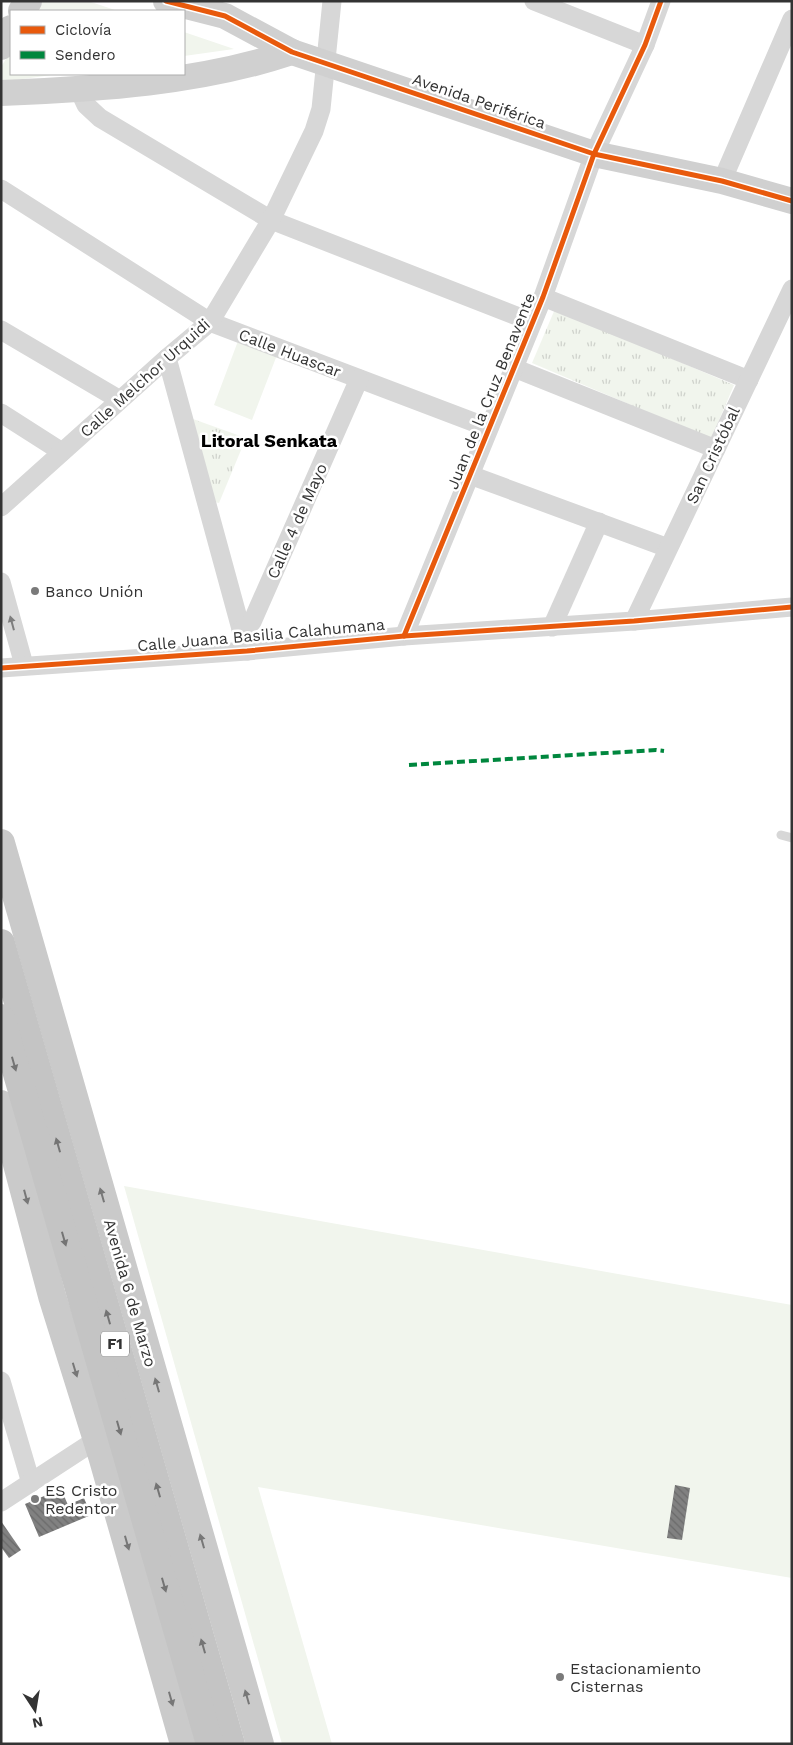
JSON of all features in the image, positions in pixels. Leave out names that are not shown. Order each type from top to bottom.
[{"type":"highway","name":"Avenida 6 de Marzo","points":[[1,943],[231,1744]]},
{"type":"highway","name":"F1","points":[[1,1018],[210,1744]]},
{"type":"main road","points":[[1,46],[10,31]]},
{"type":"main road","name":"Avenida 6 de Marzo","points":[[1,843],[260,1744]]},
{"type":"main road","points":[[1,1104],[7,1154],[96,1440],[184,1744]]},
{"type":"street","name":"Avenida Periférica","points":[[166,1],[225,16],[292,52],[594,154],[722,180],[792,201]]},
{"type":"street","name":"Calle Melchor Urquidi","points":[[1,507],[167,358],[210,322],[271,220],[314,131],[321,109],[332,1]]},
{"type":"street","points":[[534,1],[645,45]]},
{"type":"street","name":"Juan de la Cruz Benavente","points":[[404,636],[543,297],[594,154],[645,45],[662,1]]},
{"type":"street","points":[[722,180],[792,19]]},
{"type":"street","points":[[1,93],[79,90],[201,75],[256,64],[292,52]]},
{"type":"street","points":[[79,90],[86,105],[100,118],[271,220],[532,322]]},
{"type":"street","name":"Calle Huascar","points":[[1,189],[210,322],[489,428]]},
{"type":"street","name":"San Cristóbal","points":[[634,621],[792,289]]},
{"type":"street","points":[[543,297],[749,380]]},
{"type":"street","points":[[1,330],[120,400]]},
{"type":"street","points":[[167,358],[247,651]]},
{"type":"street","points":[[514,368],[716,449]]},
{"type":"street","name":"Calle 4 de Mayo","points":[[241,630],[252,622],[359,379]]},
{"type":"street","points":[[1,413],[62,452]]},
{"type":"street","points":[[470,475],[668,548]]},
{"type":"street","points":[[552,626],[600,522]]},
{"type":"street","points":[[1,582],[24,665]]},
{"type":"street","name":"Calle Juana Basilia Calahumana","points":[[1,668],[247,651],[404,636],[634,621],[792,607]]},
{"type":"street","points":[[1,1381],[31,1483]]},
{"type":"street","points":[[1,1502],[96,1440]]},
{"type":"lane","points":[[781,835],[792,838]]},
{"type":"green space","points":[[41,1],[88,1],[115,10],[36,10]]},
{"type":"green space","points":[[185,32],[234,49],[185,56]]},
{"type":"green space","points":[[10,53],[10,75],[52,75],[1,82],[1,67]]},
{"type":"green space","points":[[555,309],[734,385],[711,439],[532,363]]},
{"type":"green space","points":[[238,341],[277,355],[252,420],[214,405]]},
{"type":"green space","points":[[193,419],[246,438],[219,503],[206,500]]},
{"type":"green space","points":[[124,1186],[792,1305],[792,1578],[258,1487],[332,1744],[282,1744]]},
{"type":"building","points":[[675,1485],[690,1488],[682,1540],[667,1538]]},
{"type":"building","points":[[61,1489],[68,1505],[84,1498],[91,1515],[39,1537],[25,1504]]},
{"type":"building","points":[[1,1521],[21,1550],[9,1558],[1,1547]]},
{"type":"marked path","points":[[409,765],[664,751]]},
{"type":"cycle path","points":[[166,1],[225,16],[292,52],[594,154],[722,181],[792,201]]},
{"type":"cycle path","points":[[404,636],[543,297],[594,154],[645,45],[661,1]]},
{"type":"cycle path","points":[[1,668],[247,651],[404,636],[634,621],[792,607]]},
{"type":"place","name":"Banco Unión","points":[[35,591]]},
{"type":"place","name":"ES Cristo Redentor","points":[[35,1499]]},
{"type":"place","name":"Estacionamiento Cisternas","points":[[560,1677]]},
{"type":"district","name":"Litoral Senkata","points":[[269,440]]}]
